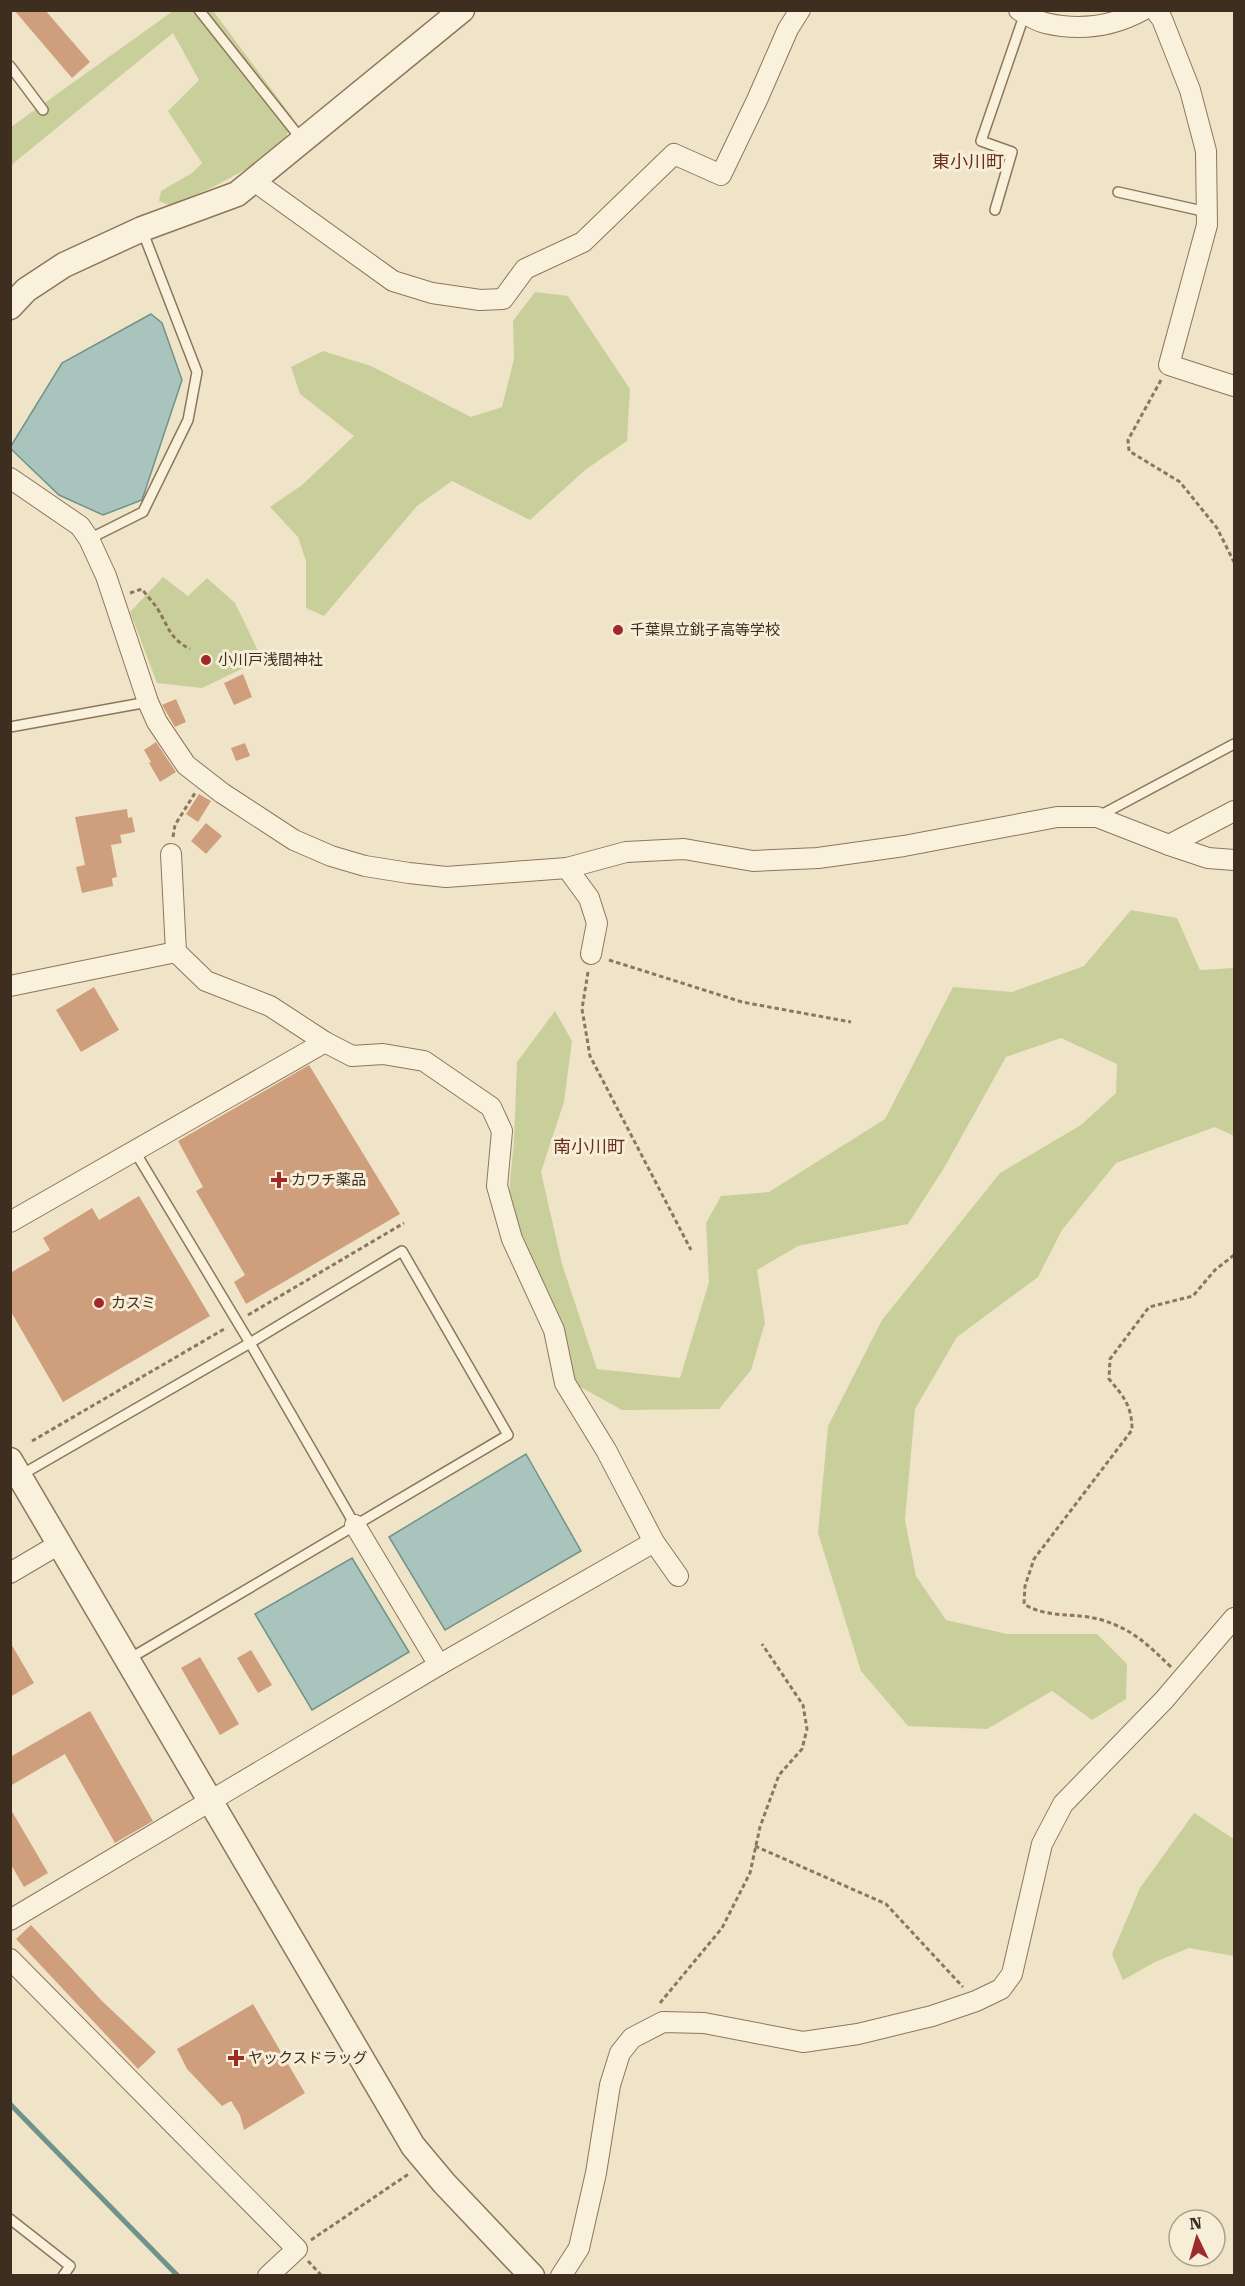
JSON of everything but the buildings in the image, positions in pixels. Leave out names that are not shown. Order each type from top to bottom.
[{"type":"street","points":[[10,307],[26,291],[64,265],[142,229],[237,194],[462,10]]},
{"type":"street","points":[[254,181],[393,281],[432,293],[480,300],[503,299],[525,269],[583,242],[674,154],[721,175],[788,29],[801,10]]},
{"type":"street","points":[[1022,12],[1043,23],[1083,28],[1124,21],[1143,10]]},
{"type":"street","points":[[1155,10],[1162,19],[1190,90],[1206,150],[1207,225],[1169,365],[1234,386]]},
{"type":"street","points":[[10,478],[80,526],[89,539],[106,576],[148,702],[157,722],[186,765],[203,779],[294,840],[331,856],[365,866],[446,877],[567,868],[626,852],[684,849],[753,861],[818,858],[904,846],[1057,817],[1097,817],[1208,858],[1234,860]]},
{"type":"street","points":[[1169,845],[1234,811]]},
{"type":"street","points":[[171,854],[176,952],[206,981],[270,1006],[325,1042],[352,1056],[383,1054],[424,1061],[491,1107],[502,1131],[496,1186],[512,1239],[554,1330],[565,1383],[606,1450],[654,1542],[678,1576]]},
{"type":"street","points":[[567,868],[589,898],[597,923],[591,954]]},
{"type":"street","points":[[10,986],[176,952]]},
{"type":"street","points":[[10,1222],[325,1042]]},
{"type":"street","points":[[15,1468],[212,1800],[413,2146],[444,2183],[532,2276]]},
{"type":"street","points":[[355,1525],[439,1665]]},
{"type":"street","points":[[10,1920],[439,1665],[654,1542]]},
{"type":"street","points":[[10,1573],[60,1543]]},
{"type":"street","points":[[561,2276],[579,2248],[596,2173],[610,2085],[620,2053],[632,2038],[663,2022],[704,2023],[802,2042],[858,2034],[933,2016],[976,2001],[1001,1989],[1012,1974],[1042,1844],[1064,1804],[1164,1700],[1234,1618]]},
{"type":"street","points":[[10,1959],[297,2249],[268,2276]]},
{"type":"lane","points":[[199,10],[302,140]]},
{"type":"lane","points":[[995,210],[1012,152],[981,141],[1022,12]]},
{"type":"lane","points":[[10,66],[43,110]]},
{"type":"lane","points":[[1118,192],[1207,212]]},
{"type":"lane","points":[[89,539],[143,512],[189,420],[197,372],[142,229]]},
{"type":"lane","points":[[10,727],[148,702]]},
{"type":"lane","points":[[1097,817],[1234,744]]},
{"type":"lane","points":[[134,1150],[250,1343],[355,1525]]},
{"type":"lane","points":[[15,1468],[250,1343],[402,1251],[508,1435],[128,1660]]},
{"type":"lane","points":[[10,2219],[70,2266],[63,2276]]},
{"type":"path","points":[[1169,365],[1128,440],[1129,451],[1180,482],[1216,528],[1234,562]]},
{"type":"path","points":[[142,590],[157,607],[177,643],[190,650]]},
{"type":"path","points":[[171,854],[175,825],[203,779]]},
{"type":"path","points":[[691,1250],[590,1056],[582,1009],[591,954],[742,1002],[850,1022]]},
{"type":"path","points":[[32,1441],[404,1223]]},
{"type":"path","points":[[1183,1679],[1138,1635],[1101,1620],[1035,1611],[1024,1604],[1025,1586],[1034,1559],[1132,1430],[1128,1402],[1109,1379],[1110,1359],[1149,1307],[1193,1296],[1215,1270],[1234,1255]]},
{"type":"path","points":[[663,2022],[658,2005],[722,1928],[750,1873],[760,1827],[779,1775],[801,1749],[807,1729],[803,1705],[762,1644]]},
{"type":"path","points":[[756,1846],[886,1904],[976,2001]]},
{"type":"path","points":[[297,2249],[427,2162]]},
{"type":"green space","points":[[173,11],[214,12],[292,117],[283,149],[215,186],[171,206],[159,201],[161,191],[192,173],[202,163],[168,111],[199,80],[173,33],[11,167],[11,127]]},
{"type":"green space","points":[[535,292],[568,296],[630,389],[627,441],[585,470],[530,520],[452,481],[417,506],[324,616],[306,608],[306,561],[298,537],[270,507],[302,485],[354,436],[300,394],[291,367],[323,351],[371,366],[471,417],[502,407],[514,359],[513,321]]},
{"type":"green space","points":[[163,577],[188,596],[207,578],[235,603],[262,659],[202,688],[157,683],[130,612]]},
{"type":"green space","points":[[1131,910],[1177,918],[1200,970],[1234,968],[1234,1136],[1215,1127],[1116,1163],[1062,1230],[1038,1277],[957,1337],[915,1409],[905,1520],[916,1576],[946,1620],[1007,1634],[1097,1634],[1127,1664],[1126,1699],[1092,1720],[1052,1691],[987,1729],[908,1726],[861,1671],[818,1533],[828,1426],[882,1320],[1000,1173],[1081,1125],[1116,1093],[1117,1064],[1061,1038],[1006,1057],[944,1168],[908,1224],[798,1246],[757,1270],[765,1323],[751,1370],[719,1409],[622,1410],[575,1384],[540,1282],[508,1203],[514,1141],[517,1062],[555,1011],[572,1041],[564,1102],[541,1172],[562,1264],[597,1369],[680,1378],[709,1282],[706,1223],[721,1196],[769,1192],[885,1119],[953,987],[1012,992],[1084,966]]},
{"type":"green space","points":[[1194,1813],[1234,1839],[1234,1956],[1189,1948],[1155,1962],[1123,1980],[1112,1954],[1140,1888]]},
{"type":"water","points":[[151,314],[162,323],[182,380],[142,500],[103,515],[59,495],[11,449],[11,446],[62,363]]},
{"type":"water","points":[[526,1454],[581,1551],[445,1630],[389,1537]]},
{"type":"water","points":[[352,1558],[409,1652],[312,1710],[255,1614]]},
{"type":"waterway","points":[[10,2104],[178,2276]]},
{"type":"place","name":"千葉県立銚子高等学校","points":[[618,630]]},
{"type":"place","name":"小川戸浅間神社","points":[[206,660]]},
{"type":"place","name":"カワチ薬品","points":[[279,1180]]},
{"type":"place","name":"カスミ","points":[[99,1303]]},
{"type":"place","name":"ヤックスドラッグ","points":[[236,2058]]},
{"type":"district","name":"東小川町","points":[[968,161]]},
{"type":"district","name":"南小川町","points":[[589,1146]]}]
